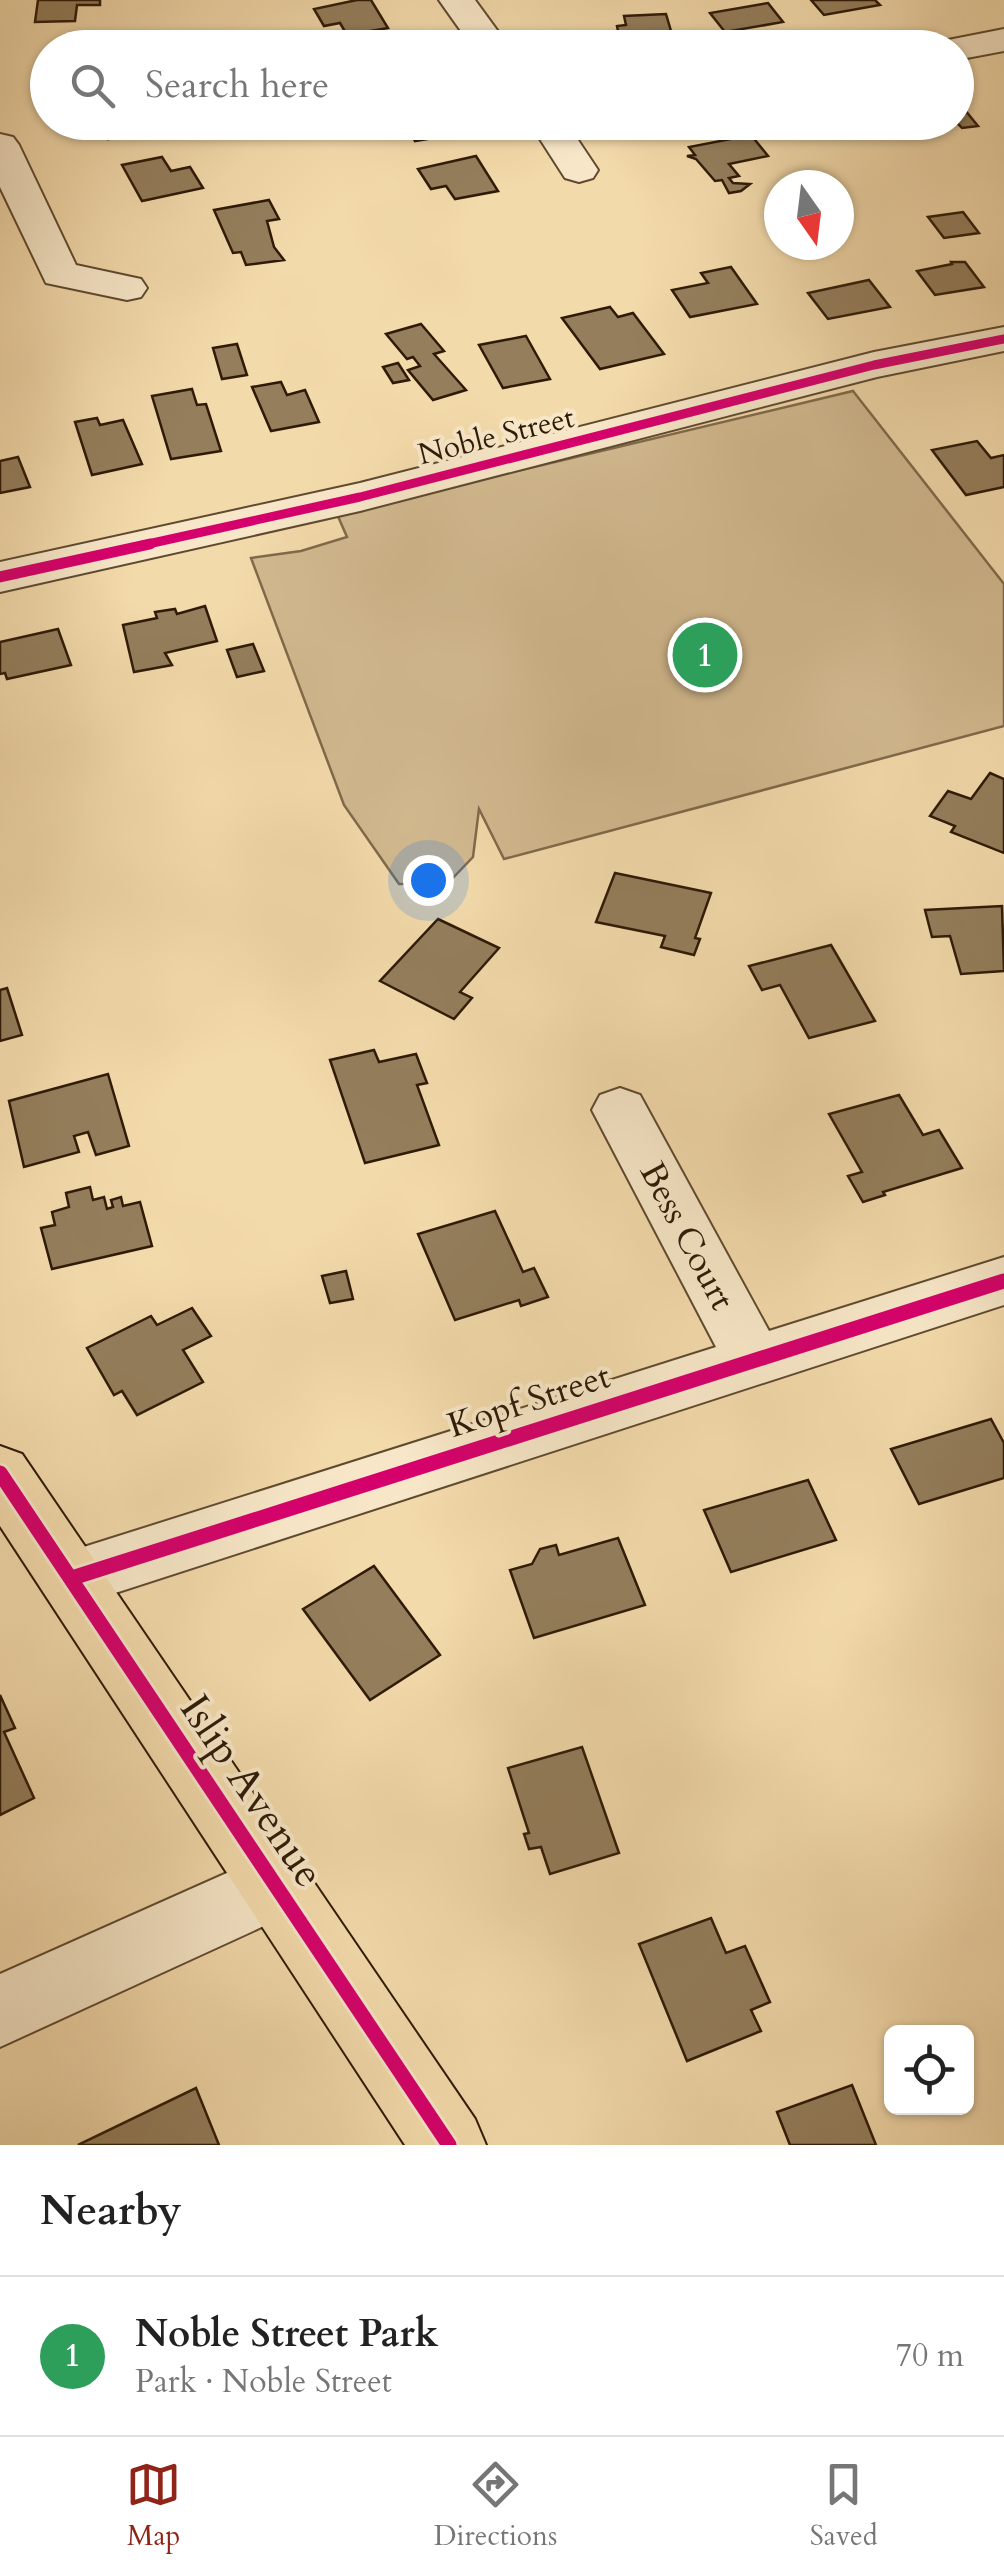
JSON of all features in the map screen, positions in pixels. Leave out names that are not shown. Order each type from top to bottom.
[{"type":"main road","name":"Islip Avenue","points":[[0,1472],[449,2145]]},
{"type":"street","points":[[457,0],[479,30]]},
{"type":"street","points":[[974,46],[1004,40]]},
{"type":"street","points":[[564,140],[580,170]]},
{"type":"street","points":[[0,145],[60,274],[127,288]]},
{"type":"street","name":"Noble Street","points":[[0,577],[360,497],[874,365],[1004,340]]},
{"type":"street","name":"Bess Court","points":[[620,1110],[754,1361]]},
{"type":"street","name":"Kopf Street","points":[[72,1578],[1004,1281]]},
{"type":"street","points":[[0,2011],[276,1885]]},
{"type":"shaded area","points":[[853,391],[1004,584],[1004,726],[504,859],[479,809],[473,857],[447,884],[399,884],[344,805],[251,558],[301,551],[347,537],[337,514]]},
{"type":"building","points":[[38,0],[100,0],[100,5],[77,5],[75,21],[35,22]]},
{"type":"building","points":[[371,0],[388,28],[344,30],[340,23],[324,26],[314,9]]},
{"type":"building","points":[[811,0],[875,0],[880,5],[824,15]]},
{"type":"building","points":[[768,3],[783,22],[723,30],[710,13]]},
{"type":"building","points":[[666,14],[671,30],[618,30],[617,26],[626,25],[624,16]]},
{"type":"building","points":[[725,140],[755,140],[768,156],[729,164],[739,176],[729,178],[733,183],[750,184],[729,193],[722,180],[715,181],[696,159],[687,156],[695,155],[689,147]]},
{"type":"building","points":[[476,156],[498,191],[455,199],[446,186],[431,189],[418,169]]},
{"type":"building","points":[[162,157],[171,171],[190,167],[203,188],[142,201],[122,165]]},
{"type":"building","points":[[269,200],[279,219],[267,221],[274,247],[284,260],[246,265],[241,252],[233,253],[214,210]]},
{"type":"building","points":[[963,212],[979,233],[944,238],[928,217]]},
{"type":"building","points":[[965,262],[984,287],[935,295],[917,271]]},
{"type":"building","points":[[731,267],[757,304],[690,317],[672,290],[708,283],[701,273]]},
{"type":"building","points":[[869,280],[890,307],[828,319],[808,293]]},
{"type":"building","points":[[610,307],[618,317],[633,313],[664,354],[600,369],[562,318]]},
{"type":"building","points":[[421,324],[444,351],[434,354],[466,390],[433,400],[408,370],[420,366],[413,357],[407,359],[386,334]]},
{"type":"building","points":[[526,336],[550,379],[503,388],[479,345]]},
{"type":"building","points":[[237,344],[247,375],[222,379],[213,348]]},
{"type":"building","points":[[398,363],[409,380],[393,383],[383,367]]},
{"type":"building","points":[[281,382],[287,395],[305,390],[319,422],[271,431],[252,387]]},
{"type":"building","points":[[192,389],[197,405],[206,404],[221,451],[171,459],[152,396]]},
{"type":"building","points":[[97,418],[100,425],[123,420],[142,464],[92,475],[75,422]]},
{"type":"building","points":[[977,441],[991,458],[1004,455],[1004,487],[966,495],[932,450]]},
{"type":"building","points":[[18,457],[30,487],[0,493],[0,461]]},
{"type":"building","points":[[205,606],[217,641],[165,653],[172,665],[134,672],[123,625],[157,618],[155,612],[175,609],[177,614]]},
{"type":"building","points":[[58,629],[71,665],[7,679],[5,673],[0,674],[0,642]]},
{"type":"building","points":[[253,644],[264,671],[237,677],[227,650]]},
{"type":"building","points":[[990,773],[1004,779],[1004,853],[951,832],[955,826],[930,816],[948,791],[971,799]]},
{"type":"building","points":[[615,873],[711,893],[695,938],[700,939],[694,955],[661,947],[665,936],[596,922]]},
{"type":"building","points":[[1002,906],[1004,971],[961,974],[950,936],[932,937],[925,910]]},
{"type":"building","points":[[438,919],[499,948],[460,992],[472,998],[454,1019],[380,981]]},
{"type":"building","points":[[831,945],[875,1021],[809,1038],[780,985],[762,990],[749,966]]},
{"type":"building","points":[[7,988],[22,1035],[0,1041],[0,990]]},
{"type":"building","points":[[374,1050],[379,1062],[416,1054],[427,1083],[417,1085],[439,1145],[365,1163],[330,1060]]},
{"type":"building","points":[[108,1074],[129,1146],[96,1155],[88,1132],[74,1136],[79,1152],[24,1167],[9,1101]]},
{"type":"building","points":[[899,1095],[923,1135],[939,1130],[962,1168],[863,1202],[848,1176],[862,1172],[829,1114]]},
{"type":"building","points":[[90,1187],[93,1200],[104,1197],[107,1209],[113,1207],[111,1200],[121,1197],[123,1206],[140,1202],[152,1246],[52,1269],[41,1228],[55,1225],[52,1212],[69,1207],[66,1193]]},
{"type":"building","points":[[495,1211],[523,1272],[534,1268],[548,1297],[521,1306],[519,1300],[455,1320],[418,1234]]},
{"type":"building","points":[[346,1271],[353,1299],[330,1303],[322,1276]]},
{"type":"building","points":[[192,1308],[211,1336],[183,1350],[203,1382],[137,1415],[122,1391],[114,1395],[87,1348],[151,1316],[157,1325]]},
{"type":"building","points":[[991,1419],[1004,1443],[1004,1478],[919,1504],[891,1449]]},
{"type":"building","points":[[808,1480],[836,1540],[731,1572],[704,1510]]},
{"type":"building","points":[[618,1538],[645,1605],[534,1638],[510,1570],[532,1564],[540,1549],[556,1545],[559,1555]]},
{"type":"building","points":[[374,1566],[440,1655],[370,1700],[303,1609]]},
{"type":"building","points":[[0,1695],[15,1728],[4,1732],[34,1798],[0,1815]]},
{"type":"building","points":[[582,1747],[619,1853],[550,1874],[541,1847],[529,1849],[524,1834],[529,1833],[508,1768]]},
{"type":"building","points":[[711,1918],[726,1953],[745,1946],[770,2002],[751,2010],[761,2031],[687,2061],[639,1944]]},
{"type":"building","points":[[852,2085],[876,2145],[790,2145],[777,2112]]},
{"type":"building","points":[[196,2088],[219,2145],[78,2145]]},
{"type":"cycle path","points":[[0,577],[360,497],[874,365],[1004,339]]},
{"type":"cycle path","points":[[72,1578],[1004,1281]]},
{"type":"cycle path","points":[[0,1473],[449,2145]]},
{"type":"place","name":"Noble Street Park","points":[[705,655]]}]
